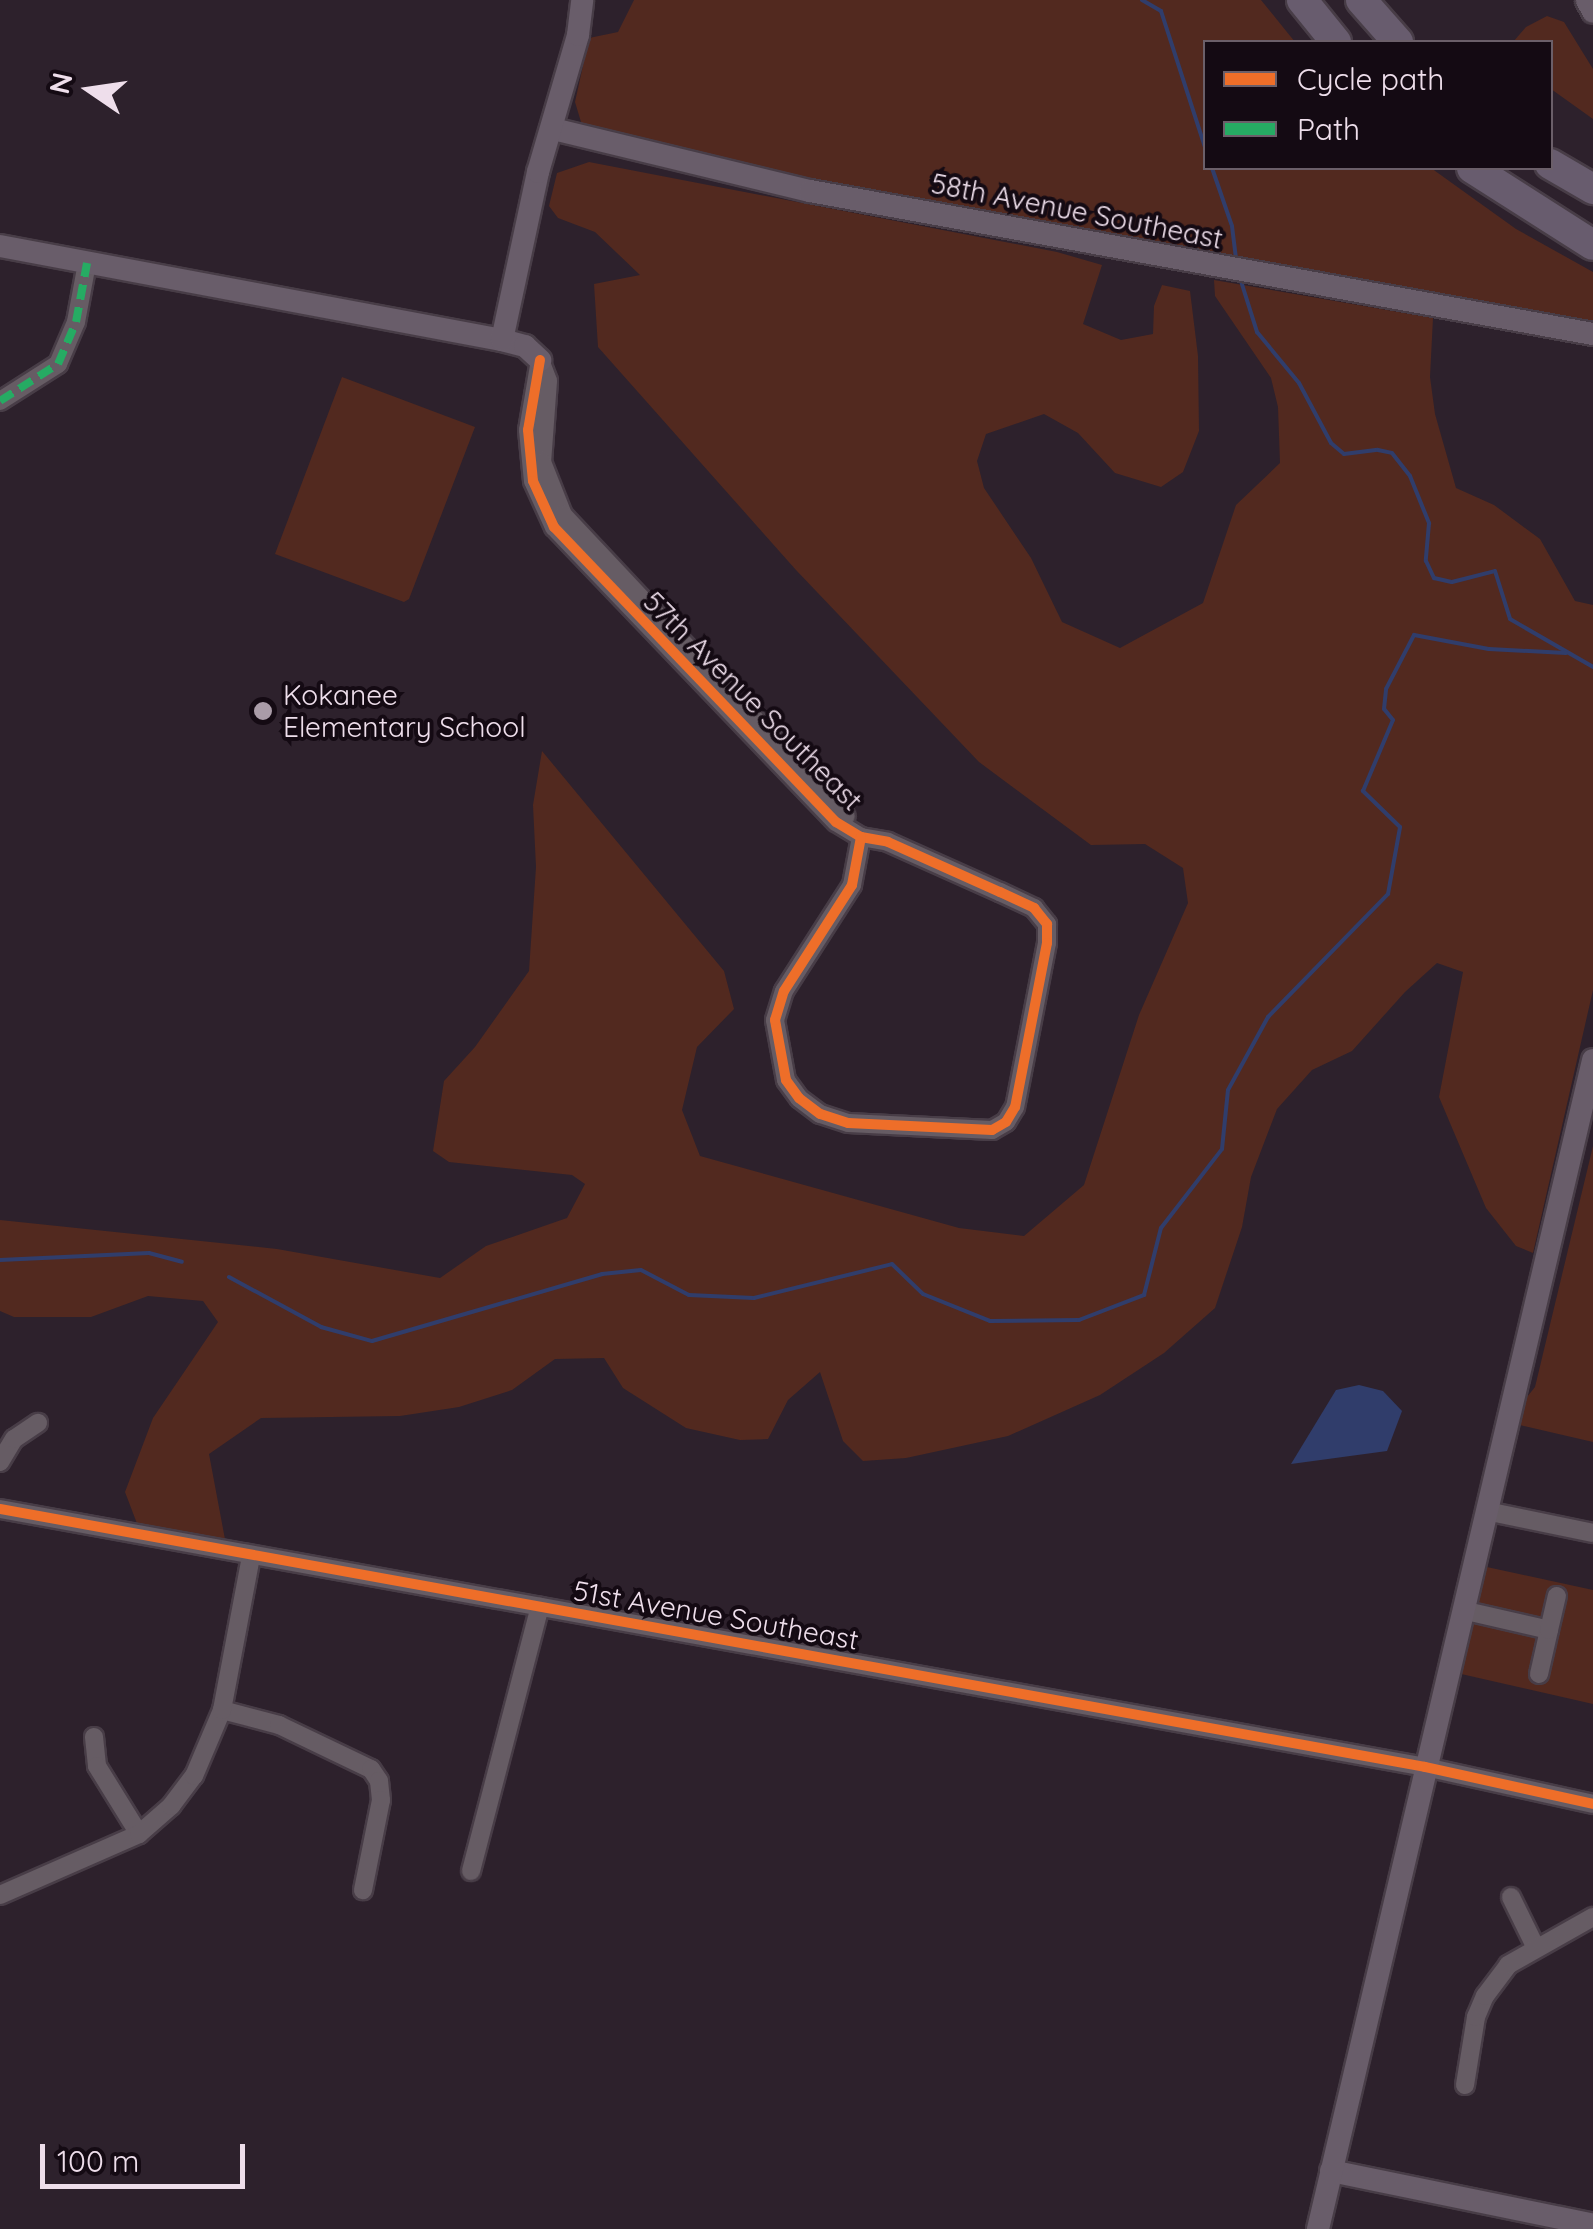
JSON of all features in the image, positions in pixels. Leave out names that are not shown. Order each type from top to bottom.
[{"type":"highway","points":[[1302,0],[1334,40]]},
{"type":"highway","points":[[1361,0],[1396,40]]},
{"type":"highway","points":[[1553,166],[1593,189]]},
{"type":"highway","points":[[1475,170],[1593,245]]},
{"type":"street","points":[[502,340],[538,172],[578,35],[582,0]]},
{"type":"street","points":[[1587,0],[1593,12]]},
{"type":"street","name":"58th Avenue Southeast","points":[[553,129],[810,191],[1593,334]]},
{"type":"street","name":"57th Avenue Southeast","points":[[0,246],[525,346],[540,360],[528,430],[533,481],[554,527],[751,724],[836,822],[861,837],[888,842],[1034,908],[1046,924],[1047,943],[1015,1106],[1006,1122],[992,1130],[848,1123],[820,1114],[786,1080],[775,1020],[784,991],[852,885],[861,837]]},
{"type":"street","points":[[0,401],[58,364],[76,322],[87,262]]},
{"type":"street","points":[[1318,2229],[1593,1060]]},
{"type":"street","points":[[0,1462],[14,1439],[38,1423]]},
{"type":"street","name":"51st Avenue Southeast","points":[[0,1509],[1425,1767],[1593,1804]]},
{"type":"street","points":[[1486,1511],[1593,1533]]},
{"type":"street","points":[[0,1896],[140,1834],[172,1806],[194,1776],[222,1710],[252,1556]]},
{"type":"street","points":[[1539,1674],[1558,1596]]},
{"type":"street","points":[[470,1871],[540,1606]]},
{"type":"street","points":[[1462,1610],[1549,1630]]},
{"type":"street","points":[[222,1710],[279,1725],[370,1769],[379,1782],[381,1800],[363,1890]]},
{"type":"street","points":[[94,1737],[97,1766],[140,1834]]},
{"type":"street","points":[[1511,1897],[1536,1946]]},
{"type":"street","points":[[1465,2084],[1469,2045],[1485,1996],[1508,1964],[1593,1917]]},
{"type":"street","points":[[1331,2171],[1566,2224],[1593,2224]]},
{"type":"shaded area","points":[[634,0],[1261,0],[1293,40],[1203,40],[1203,170],[1434,170],[1516,229],[1593,272],[1593,326],[1207,262],[600,138],[581,122],[575,102],[589,38],[618,32]]},
{"type":"shaded area","points":[[1547,16],[1564,22],[1593,69],[1593,119],[1553,90],[1553,40],[1515,40],[1526,27]]},
{"type":"shaded area","points":[[589,162],[1057,252],[1102,265],[1083,324],[1121,340],[1153,334],[1154,306],[1162,285],[1190,291],[1198,356],[1199,431],[1183,472],[1161,487],[1115,473],[1078,433],[1044,414],[986,434],[977,461],[984,488],[1031,558],[1062,622],[1120,648],[1203,603],[1236,505],[1280,463],[1278,407],[1271,378],[1215,296],[1214,280],[1433,318],[1430,377],[1435,414],[1456,488],[1494,505],[1540,539],[1575,601],[1593,605],[1593,990],[1533,1253],[1516,1246],[1486,1208],[1439,1097],[1463,972],[1437,963],[1352,1051],[1312,1070],[1277,1109],[1251,1177],[1242,1227],[1215,1308],[1164,1353],[1100,1395],[1008,1436],[906,1458],[863,1461],[843,1441],[820,1372],[788,1400],[768,1439],[740,1440],[686,1428],[623,1388],[604,1358],[555,1359],[512,1390],[459,1407],[400,1416],[261,1418],[209,1454],[227,1550],[141,1534],[125,1492],[153,1418],[218,1322],[203,1301],[148,1296],[91,1317],[14,1317],[0,1311],[0,1220],[277,1249],[440,1278],[486,1246],[567,1218],[585,1184],[572,1175],[449,1162],[433,1151],[444,1081],[475,1047],[529,971],[536,867],[533,805],[542,751],[724,971],[734,1009],[697,1047],[682,1110],[700,1156],[959,1228],[1024,1236],[1084,1185],[1139,1015],[1188,903],[1183,868],[1145,844],[1091,845],[979,762],[796,570],[598,347],[594,284],[640,275],[595,232],[558,218],[549,206],[557,173]]},
{"type":"shaded area","points":[[342,377],[475,427],[409,599],[404,602],[275,554]]},
{"type":"shaded area","points":[[1593,1146],[1593,1442],[1507,1422],[1535,1387]]},
{"type":"shaded area","points":[[1473,1564],[1593,1590],[1593,1704],[1448,1671]]},
{"type":"water","points":[[1359,1385],[1383,1391],[1402,1411],[1387,1451],[1291,1464],[1336,1390]]},
{"type":"waterway","points":[[1142,0],[1161,11],[1203,141]]},
{"type":"waterway","points":[[1213,170],[1232,226],[1236,259]]},
{"type":"waterway","points":[[1240,278],[1257,332],[1299,383],[1331,443],[1344,454],[1378,450],[1392,453],[1410,476],[1429,523],[1426,561],[1434,578],[1452,582],[1495,571],[1510,619],[1593,667]]},
{"type":"waterway","points":[[229,1277],[321,1327],[372,1341],[602,1274],[641,1270],[689,1295],[754,1298],[892,1264],[923,1294],[990,1321],[1079,1320],[1144,1295],[1161,1228],[1222,1149],[1228,1090],[1268,1017],[1388,894],[1400,827],[1363,791],[1393,720],[1384,709],[1386,689],[1414,635],[1489,649],[1566,653]]},
{"type":"waterway","points":[[0,1260],[149,1253],[182,1262]]},
{"type":"marked path","points":[[0,401],[58,364],[76,322],[87,263]]},
{"type":"cycle path","points":[[540,360],[528,430],[533,481],[554,527],[836,822],[861,837],[888,842],[1034,908],[1047,924],[1047,943],[1015,1107],[1006,1122],[992,1130],[848,1123],[820,1114],[799,1098],[786,1080],[775,1020],[784,991],[852,885],[861,837]]},
{"type":"cycle path","points":[[0,1509],[1425,1767],[1593,1804]]},
{"type":"place","name":"Kokanee Elementary School","points":[[263,711]]}]
